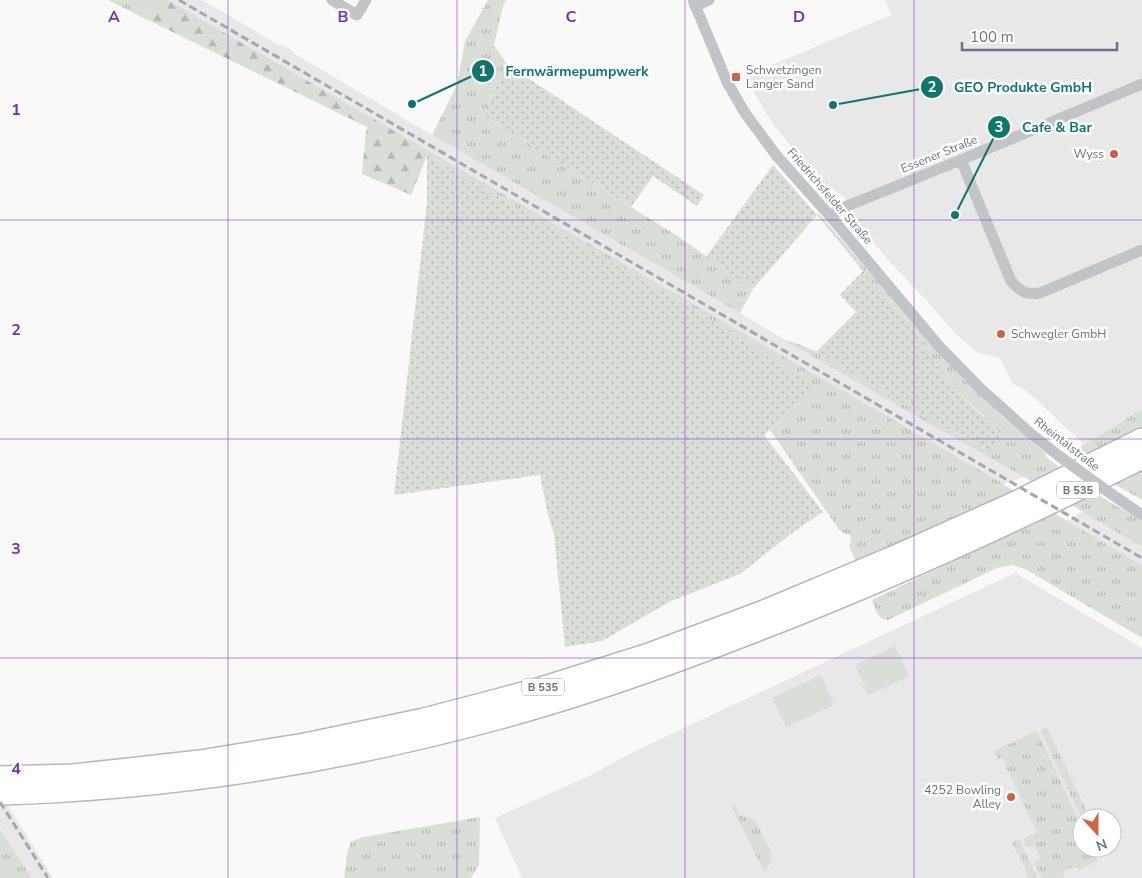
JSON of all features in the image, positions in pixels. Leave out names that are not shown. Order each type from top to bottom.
[{"type":"highway","name":"B 535","points":[[0,794],[73,775],[200,760],[306,744],[493,702],[582,675],[646,655],[746,618],[841,579],[1016,502],[1142,439]]},
{"type":"highway","name":"B 535","points":[[0,777],[31,785],[131,786],[308,761],[428,736],[509,715],[682,660],[798,615],[896,574],[1022,517],[1142,458]]},
{"type":"street","points":[[332,0],[357,14],[366,0]]},
{"type":"street","points":[[694,3],[709,0]]},
{"type":"street","name":"Friedrichsfelder Straße","points":[[694,3],[727,82],[745,113],[776,155],[939,346],[980,388]]},
{"type":"street","name":"Essener Straße","points":[[830,216],[847,206],[1142,84]]},
{"type":"street","points":[[962,160],[1011,281],[1018,289],[1029,294],[1040,293],[1142,250]]},
{"type":"street","name":"Rheintalstraße","points":[[980,388],[1031,434],[1059,456],[1142,515]]},
{"type":"shaded area","points":[[168,0],[202,0],[279,45],[285,46],[295,54],[432,135],[820,361],[1024,477],[1004,484]]},
{"type":"shaded area","points":[[885,0],[1142,0],[1142,409],[1083,444],[1037,400],[1021,387],[1013,384],[1000,358],[976,352],[955,333],[862,229],[843,196],[825,184],[807,166],[773,124],[746,79],[748,75],[891,15]]},
{"type":"shaded area","points":[[1083,511],[1142,547],[1142,565],[1068,521]]},
{"type":"shaded area","points":[[1015,573],[1142,648],[1142,878],[522,878],[495,818],[589,776],[637,750]]},
{"type":"shaded area","points":[[0,794],[53,878],[32,878],[0,829]]},
{"type":"green space","points":[[108,0],[154,0],[144,18]]},
{"type":"green space","points":[[154,0],[168,0],[429,151],[411,195],[362,174],[367,127],[144,18]]},
{"type":"green space","points":[[488,0],[506,0],[494,45],[507,64],[483,115],[679,237],[753,289],[740,313],[432,135],[457,85],[465,41]]},
{"type":"green space","points":[[507,64],[704,195],[697,206],[653,176],[631,207],[483,115]]},
{"type":"green space","points":[[429,151],[1016,492],[1033,482],[784,340],[822,355],[986,449],[984,416],[955,390],[914,329],[863,271],[817,215],[818,213],[962,377],[1003,417],[1046,454],[1045,456],[1064,471],[858,566],[849,546],[851,541],[850,534],[845,534],[838,528],[770,430],[815,388],[705,316],[427,155]]},
{"type":"green space","points":[[427,155],[705,316],[816,388],[764,435],[823,512],[792,533],[740,574],[671,601],[602,641],[565,647],[554,534],[540,475],[394,495],[427,203]]},
{"type":"green space","points":[[773,165],[817,215],[753,289],[706,257]]},
{"type":"green space","points":[[863,271],[914,329],[955,390],[1005,437],[987,449],[921,414],[816,352],[856,312],[840,295]]},
{"type":"green space","points":[[1142,409],[1142,428],[1083,460],[1071,452]]},
{"type":"green space","points":[[1142,466],[1142,500],[1111,482]]},
{"type":"green space","points":[[1095,493],[1142,521],[1142,547],[1070,504]]},
{"type":"green space","points":[[1054,513],[1142,565],[1142,638],[1025,569],[1012,565],[997,568],[888,620],[881,618],[877,613],[872,600]]},
{"type":"green space","points":[[895,646],[909,676],[869,695],[855,665]]},
{"type":"green space","points":[[821,675],[834,705],[786,727],[772,698]]},
{"type":"green space","points":[[1046,727],[1048,730],[1085,808],[1077,808],[1040,730]]},
{"type":"green space","points":[[1037,731],[1073,808],[1072,858],[1096,858],[1098,861],[1079,870],[1077,868],[1067,869],[1062,878],[1042,878],[1034,862],[1040,859],[1034,845],[1027,847],[1023,839],[1037,832],[1002,758],[998,759],[994,751]]},
{"type":"green space","points":[[735,806],[739,814],[755,820],[771,852],[771,860],[764,872],[732,807]]},
{"type":"green space","points":[[480,817],[479,865],[471,878],[344,878],[347,854],[351,842],[363,837]]},
{"type":"green space","points":[[0,829],[32,878],[0,878]]},
{"type":"green space","points":[[1019,839],[1038,878],[1029,878],[1012,842]]},
{"type":"railway","points":[[179,0],[1142,558]]},
{"type":"railway","points":[[0,802],[48,878]]},
{"type":"place","name":"Schwetzingen Langer Sand","points":[[736,77]]},
{"type":"place","name":"Fernwärmepumpwerk","points":[[412,104]]},
{"type":"place","name":"GEO Produkte GmbH","points":[[833,105]]},
{"type":"place","name":"Wyss","points":[[1114,154]]},
{"type":"place","name":"Cafe & Bar","points":[[955,215]]},
{"type":"place","name":"Schwegler GmbH","points":[[1001,334]]},
{"type":"place","name":"4252 Bowling Alley","points":[[1011,797]]}]
